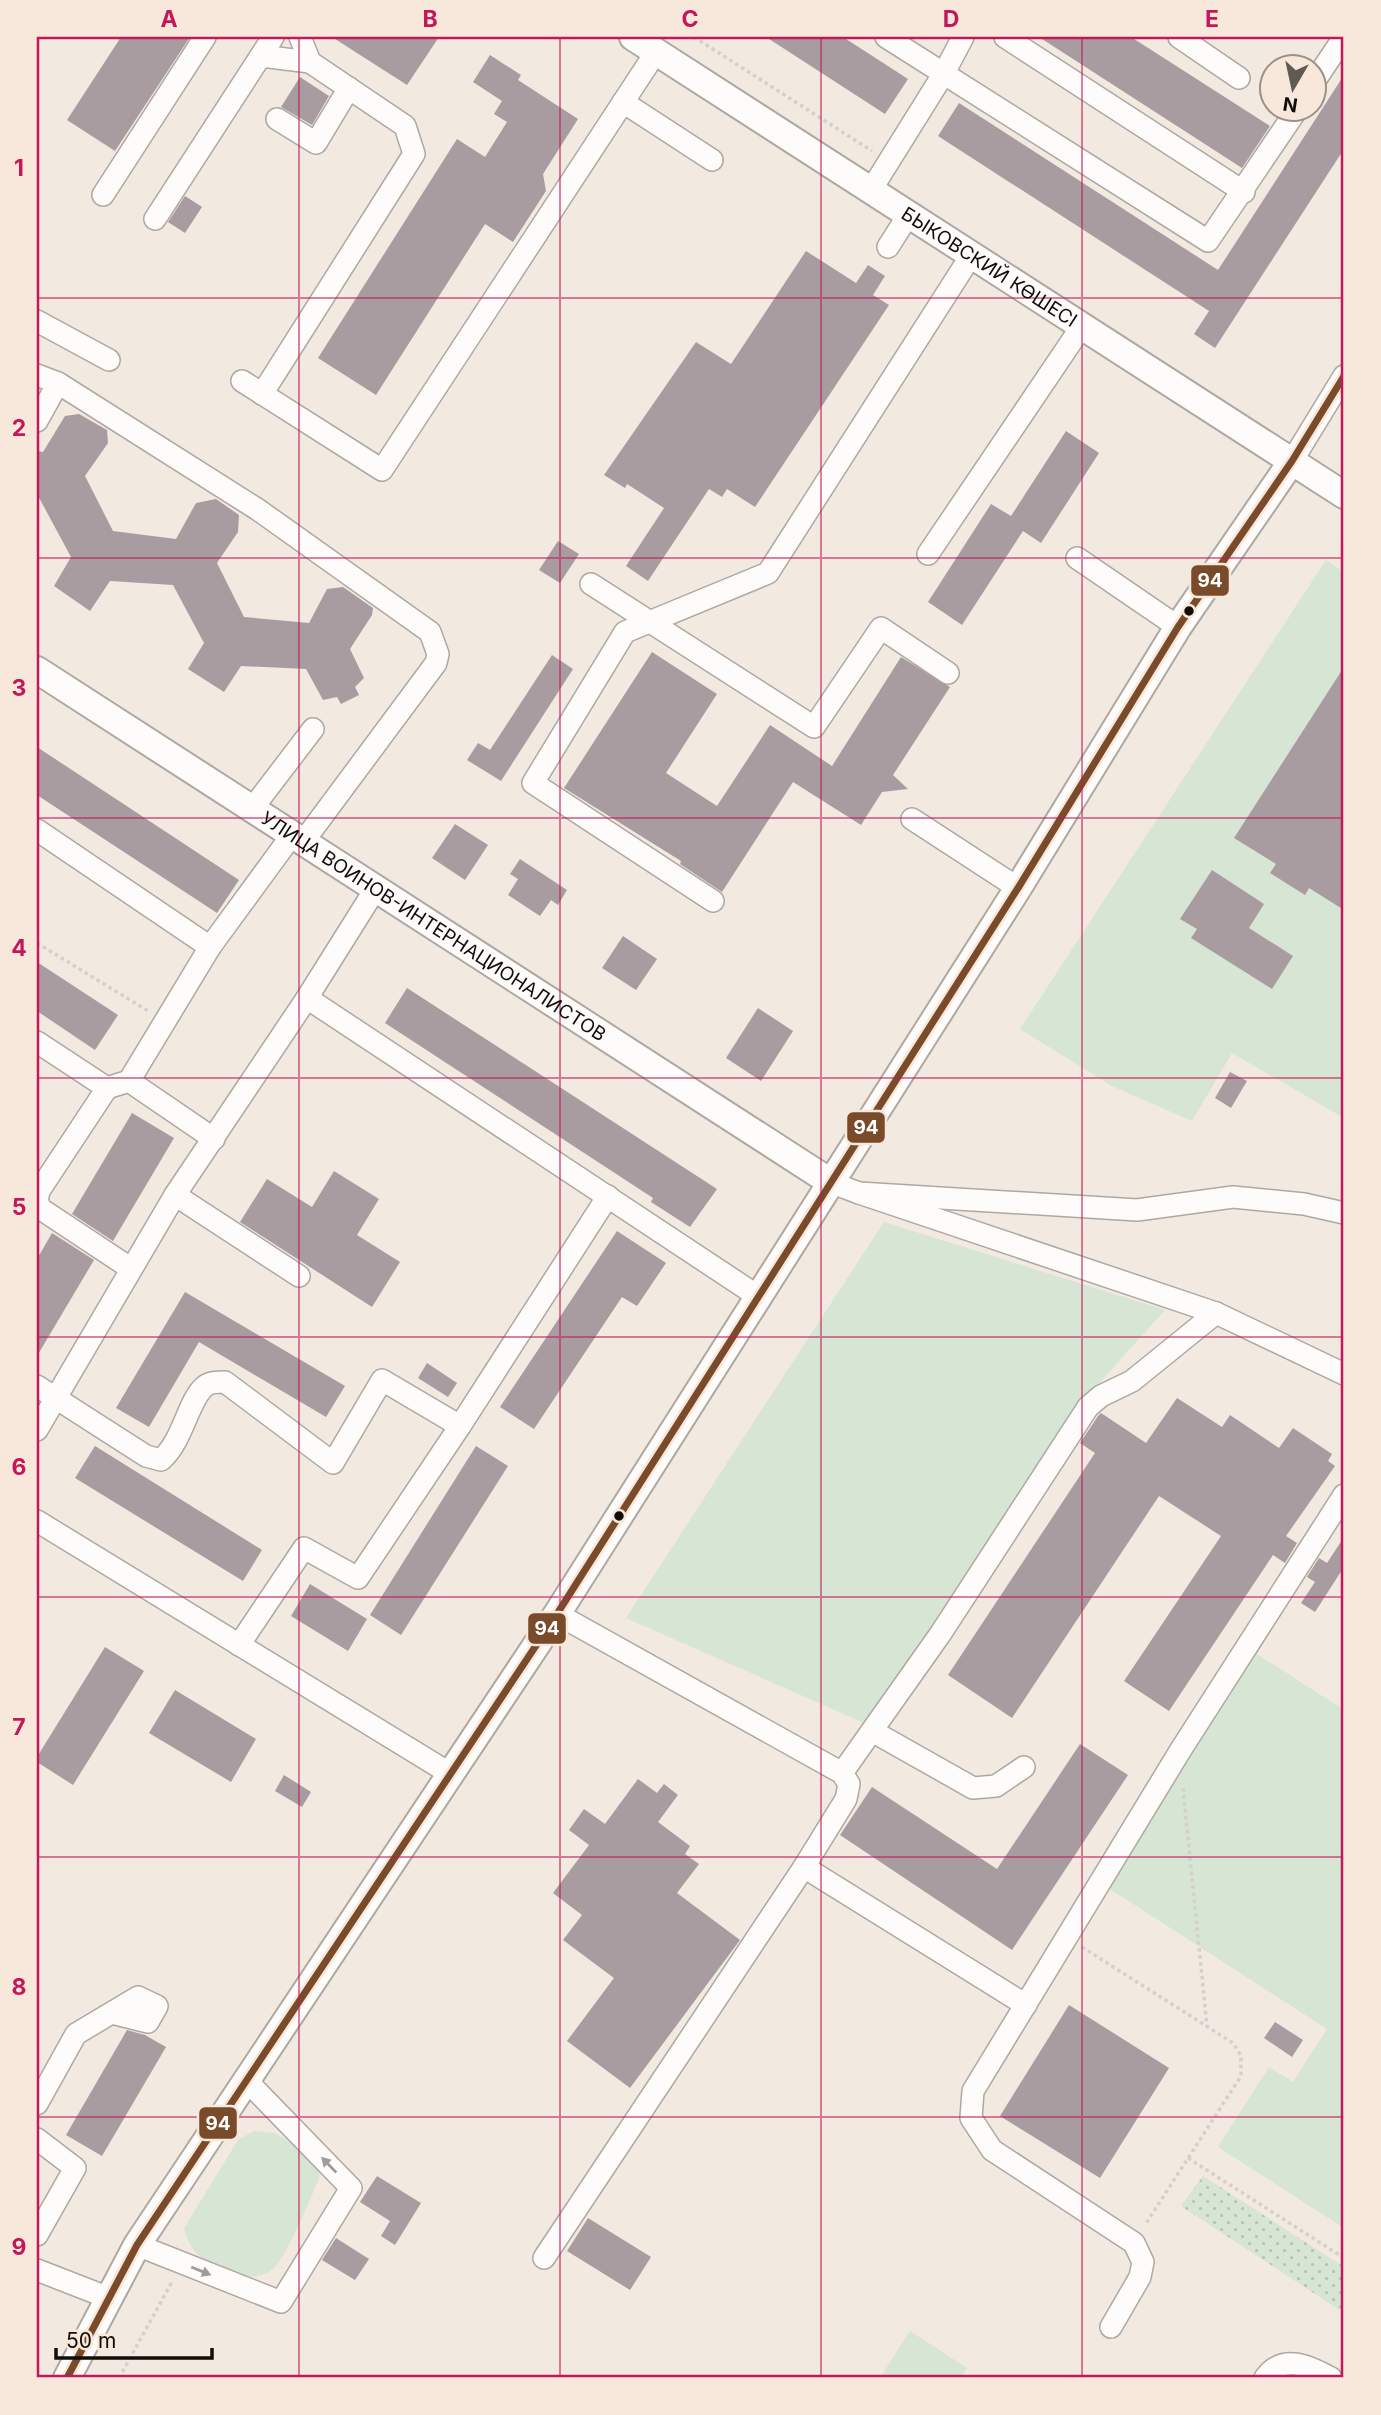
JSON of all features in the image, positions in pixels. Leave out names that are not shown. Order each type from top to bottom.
[{"type":"main road","name":"БЫКОВСКИЙ КӨШЕСІ","points":[[633,37],[1344,495]]},
{"type":"main road","points":[[67,2378],[137,2245],[557,1614],[1018,888],[1178,627],[1292,461]]},
{"type":"main road","name":"УЛИЦА ВОИНОВ-ИНТЕРНАЦИОНАЛИСТОВ","points":[[37,670],[832,1183]]},
{"type":"street","points":[[103,195],[205,37]]},
{"type":"street","points":[[155,219],[273,37]]},
{"type":"street","points":[[300,37],[310,62]]},
{"type":"street","points":[[886,37],[1208,241],[1244,192],[1289,122]]},
{"type":"street","points":[[871,190],[944,74],[963,37]]},
{"type":"street","points":[[1005,37],[1244,192]]},
{"type":"street","points":[[1179,37],[1239,78]]},
{"type":"street","points":[[1328,61],[1344,37]]},
{"type":"street","points":[[242,381],[382,470],[656,51]]},
{"type":"street","points":[[261,56],[310,62],[405,125],[414,154],[262,394]]},
{"type":"street","points":[[277,119],[316,143],[349,88]]},
{"type":"street","points":[[624,102],[712,160]]},
{"type":"street","points":[[888,247],[909,214]]},
{"type":"street","points":[[713,901],[533,783],[625,632],[768,573],[972,254]]},
{"type":"street","points":[[37,321],[109,360]]},
{"type":"street","points":[[928,554],[1082,326]]},
{"type":"street","points":[[37,375],[58,383],[257,509],[430,632],[435,642],[436,663],[210,947],[130,1081],[107,1088],[39,1191],[37,1201],[41,1209],[130,1268]]},
{"type":"street","points":[[1292,461],[1344,376]]},
{"type":"street","points":[[37,421],[58,383]]},
{"type":"street","points":[[1077,558],[1178,627]]},
{"type":"street","points":[[592,584],[814,727],[881,628],[948,673]]},
{"type":"street","points":[[252,809],[313,729]]},
{"type":"street","points":[[912,820],[1018,888]]},
{"type":"street","points":[[37,830],[210,947]]},
{"type":"street","points":[[37,1430],[175,1195],[215,1139],[376,888]]},
{"type":"street","points":[[307,998],[759,1297]]},
{"type":"street","points":[[37,1042],[107,1088]]},
{"type":"street","points":[[130,1081],[215,1139]]},
{"type":"street","points":[[832,1183],[1216,1313],[1344,1374]]},
{"type":"street","points":[[859,1193],[1137,1210],[1233,1197],[1304,1204],[1344,1213]]},
{"type":"street","points":[[175,1195],[299,1276]]},
{"type":"street","points":[[239,1645],[304,1548],[358,1578],[460,1426],[608,1196]]},
{"type":"street","points":[[842,1773],[941,1633],[1088,1407],[1101,1396],[1132,1381],[1216,1313]]},
{"type":"street","points":[[37,1386],[146,1456],[161,1460],[172,1451],[203,1388],[214,1383],[225,1382],[332,1463],[382,1380],[460,1426]]},
{"type":"street","points":[[1111,2327],[1140,2277],[1143,2262],[1134,2243],[992,2150],[971,2118],[973,2091],[1180,1751],[1344,1495]]},
{"type":"street","points":[[37,1521],[449,1773]]},
{"type":"street","points":[[544,2258],[804,1867],[846,1799],[849,1784],[842,1773],[557,1614]]},
{"type":"street","points":[[872,1731],[973,1788],[996,1786],[1024,1767]]},
{"type":"street","points":[[804,1867],[1026,2005]]},
{"type":"street","points":[[37,2104],[76,2034],[111,2013]]},
{"type":"street","points":[[137,2245],[281,2302],[351,2188],[245,2079]]},
{"type":"street","points":[[37,2139],[75,2168],[37,2235]]},
{"type":"street","points":[[37,2270],[109,2298]]},
{"type":"street","points":[[1265,2378],[1271,2370],[1284,2364],[1306,2364],[1331,2378]]},
{"type":"path","points":[[694,37],[889,162]]},
{"type":"path","points":[[37,943],[165,1021]]},
{"type":"path","points":[[1180,1751],[1207,2026]]},
{"type":"path","points":[[1066,1935],[1233,2043],[1241,2056],[1241,2076],[1134,2243]]},
{"type":"path","points":[[1188,2158],[1344,2258]]},
{"type":"path","points":[[119,2378],[182,2263]]},
{"type":"green space","points":[[1326,560],[1344,572],[1344,1118],[1232,1053],[1192,1121],[1112,1086],[1020,1029]]},
{"type":"green space","points":[[884,1222],[1165,1310],[1083,1401],[871,1726],[626,1618]]},
{"type":"green space","points":[[1257,1654],[1344,1710],[1344,2228],[1218,2147],[1269,2067],[1293,2082],[1327,2029],[1107,1887]]},
{"type":"green space","points":[[254,2131],[274,2133],[310,2152],[320,2175],[299,2225],[279,2262],[261,2275],[246,2276],[224,2271],[200,2256],[189,2242],[184,2228],[238,2140]]},
{"type":"green space","points":[[1203,2176],[1344,2267],[1344,2313],[1181,2206]]},
{"type":"green space","points":[[910,2331],[967,2368],[960,2378],[880,2378]]},
{"type":"building","points":[[121,37],[190,37],[115,151],[67,120]]},
{"type":"building","points":[[332,37],[439,37],[407,85]]},
{"type":"building","points":[[766,37],[843,37],[908,79],[885,114]]},
{"type":"building","points":[[1039,37],[1131,37],[1258,118],[1258,122],[1270,126],[1242,168]]},
{"type":"building","points":[[490,55],[521,75],[518,80],[578,119],[543,174],[546,191],[513,242],[485,224],[376,395],[318,358],[457,139],[485,157],[507,122],[494,114],[502,101],[473,82]]},
{"type":"building","points":[[1344,75],[1344,149],[1215,348],[1194,334],[1209,311],[938,136],[959,103],[1218,270],[1314,122],[1328,122],[1328,100]]},
{"type":"building","points":[[300,77],[329,96],[312,125],[281,107]]},
{"type":"building","points":[[185,196],[202,207],[185,233],[168,222]]},
{"type":"building","points":[[806,251],[856,283],[868,265],[885,276],[873,295],[889,305],[755,507],[727,489],[722,497],[709,489],[648,581],[626,566],[664,508],[627,484],[625,488],[604,475],[696,342],[731,364]]},
{"type":"building","points":[[79,414],[107,430],[108,443],[85,476],[113,531],[176,539],[196,503],[216,499],[239,515],[238,532],[217,563],[244,617],[309,623],[327,589],[343,587],[373,608],[372,615],[350,649],[364,678],[355,687],[359,695],[341,704],[337,697],[323,700],[306,669],[241,666],[224,692],[188,669],[204,643],[173,585],[110,581],[90,611],[54,586],[71,557],[37,494],[37,451],[43,452],[65,416]]},
{"type":"building","points":[[1066,431],[1099,453],[1041,543],[1023,531],[962,625],[928,602],[991,504],[1011,516]]},
{"type":"building","points":[[558,541],[579,554],[560,583],[539,570]]},
{"type":"building","points":[[652,652],[717,694],[666,773],[717,806],[770,725],[832,766],[901,657],[950,687],[893,775],[908,789],[882,792],[861,825],[793,782],[722,892],[680,864],[681,861],[564,788]]},
{"type":"building","points":[[552,655],[573,669],[501,781],[467,760],[478,743],[490,750]]},
{"type":"building","points":[[1344,667],[1344,910],[1309,888],[1305,895],[1270,873],[1276,864],[1234,838]]},
{"type":"building","points":[[37,747],[239,880],[217,913],[37,795]]},
{"type":"building","points":[[455,824],[488,845],[465,880],[432,858]]},
{"type":"building","points":[[520,859],[567,890],[558,905],[551,900],[540,916],[508,895],[518,879],[510,874]]},
{"type":"building","points":[[1212,870],[1264,904],[1249,928],[1293,956],[1272,989],[1191,938],[1197,929],[1180,919]]},
{"type":"building","points":[[623,936],[657,959],[636,990],[602,968]]},
{"type":"building","points":[[37,962],[118,1015],[95,1050],[37,1011]]},
{"type":"building","points":[[407,988],[717,1189],[690,1227],[651,1202],[653,1198],[385,1023]]},
{"type":"building","points":[[758,1008],[793,1031],[761,1081],[726,1058]]},
{"type":"building","points":[[1230,1072],[1247,1081],[1231,1108],[1215,1098]]},
{"type":"building","points":[[132,1113],[174,1138],[113,1241],[72,1214]]},
{"type":"building","points":[[334,1171],[379,1199],[357,1235],[400,1262],[372,1307],[240,1222],[267,1179],[312,1207]]},
{"type":"building","points":[[617,1231],[666,1263],[637,1306],[622,1297],[534,1429],[500,1407]]},
{"type":"building","points":[[52,1233],[94,1260],[37,1356],[37,1259]]},
{"type":"building","points":[[185,1292],[345,1386],[326,1417],[199,1342],[149,1427],[116,1408]]},
{"type":"building","points":[[427,1363],[457,1383],[448,1397],[418,1378]]},
{"type":"building","points":[[1177,1398],[1222,1427],[1230,1415],[1279,1448],[1293,1428],[1332,1454],[1328,1461],[1335,1466],[1286,1536],[1297,1543],[1285,1563],[1273,1555],[1169,1711],[1124,1681],[1221,1536],[1159,1496],[1012,1718],[948,1675],[1095,1453],[1080,1443],[1098,1416],[1101,1413],[1146,1443]]},
{"type":"building","points":[[95,1446],[262,1550],[243,1581],[75,1478]]},
{"type":"building","points":[[476,1446],[508,1466],[401,1635],[370,1615]]},
{"type":"building","points":[[1344,1537],[1344,1567],[1315,1612],[1301,1603],[1315,1582],[1307,1577],[1319,1558],[1327,1563]]},
{"type":"building","points":[[310,1584],[367,1619],[348,1651],[291,1616]]},
{"type":"building","points":[[105,1647],[144,1671],[73,1785],[37,1762],[37,1757]]},
{"type":"building","points":[[175,1690],[256,1739],[231,1782],[149,1733]]},
{"type":"building","points":[[1080,1744],[1128,1775],[1012,1950],[840,1835],[872,1787],[997,1869]]},
{"type":"building","points":[[284,1775],[311,1792],[302,1807],[275,1791]]},
{"type":"building","points":[[638,1779],[657,1793],[664,1784],[678,1795],[658,1822],[690,1846],[685,1854],[699,1864],[677,1893],[740,1940],[630,2088],[567,2041],[614,1978],[563,1940],[582,1915],[553,1893],[589,1845],[569,1830],[584,1809],[605,1824]]},
{"type":"building","points":[[1069,2005],[1169,2068],[1100,2178],[1000,2116]]},
{"type":"building","points":[[1275,2022],[1303,2040],[1292,2057],[1264,2038]]},
{"type":"building","points":[[127,2030],[145,2035],[166,2047],[102,2156],[66,2135]]},
{"type":"building","points":[[377,2176],[421,2203],[395,2245],[381,2236],[390,2221],[360,2202]]},
{"type":"building","points":[[588,2218],[651,2257],[630,2290],[567,2251]]},
{"type":"building","points":[[336,2238],[369,2259],[355,2280],[322,2260]]},
{"type":"transit line","name":"94","points":[[67,2378],[137,2245],[557,1614],[1018,888],[1178,627],[1292,461],[1344,376]]}]
